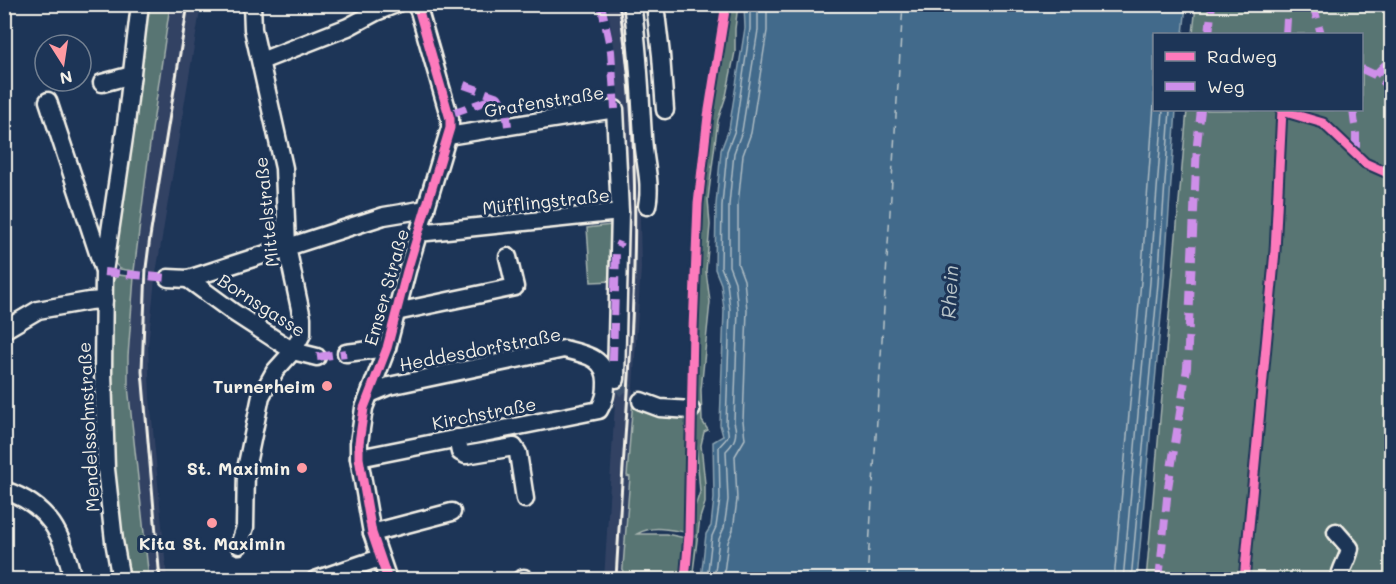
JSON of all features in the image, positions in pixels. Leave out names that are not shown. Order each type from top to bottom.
[{"type":"street","name":"Mendelssohnstraße","points":[[121,579],[114,541],[106,469],[103,372],[104,272],[140,4]]},
{"type":"street","name":"Mittelstraße","points":[[239,545],[245,527],[246,469],[261,396],[275,371],[293,351],[302,334],[302,318],[287,247],[284,168],[253,28],[252,4]]},
{"type":"street","points":[[261,61],[348,27],[396,4]]},
{"type":"street","name":"Emser Straße","points":[[388,579],[372,533],[358,458],[364,408],[387,348],[418,233],[448,136],[450,119],[426,32],[415,4]]},
{"type":"street","points":[[632,4],[639,51],[643,140],[649,183],[647,206]]},
{"type":"street","points":[[655,4],[665,110]]},
{"type":"street","points":[[102,83],[132,75]]},
{"type":"street","name":"Mendelssohnstraße","points":[[48,101],[104,272]]},
{"type":"street","name":"Grafenstraße","points":[[448,136],[615,109],[620,212]]},
{"type":"street","points":[[168,278],[188,279],[384,216],[426,209]]},
{"type":"street","name":"Müfflingstraße","points":[[418,233],[620,212],[616,379]]},
{"type":"street","points":[[396,312],[515,287],[508,257]]},
{"type":"street","name":"Bornsgasse","points":[[188,279],[293,351],[318,357]]},
{"type":"street","points":[[4,330],[38,310],[104,300]]},
{"type":"street","points":[[346,353],[387,348]]},
{"type":"street","name":"Heddesdorfstraße","points":[[370,394],[389,386],[564,349],[598,360],[606,374],[606,393]]},
{"type":"street","name":"Kirchstraße","points":[[358,458],[599,410],[606,393]]},
{"type":"street","points":[[641,401],[660,408],[691,410]]},
{"type":"street","points":[[457,438],[460,452],[466,455],[514,447],[518,453],[525,499]]},
{"type":"street","points":[[4,490],[21,496],[39,508],[52,521],[68,555],[73,579]]},
{"type":"street","points":[[372,533],[452,512]]},
{"type":"street","points":[[1336,532],[1350,548],[1339,579]]},
{"type":"street","points":[[315,579],[380,558]]},
{"type":"shaded area","points":[[625,4],[638,126],[641,268],[622,579],[604,580],[616,387],[622,139],[614,45],[607,5]]},
{"type":"shaded area","points":[[170,5],[201,5],[156,273],[134,271],[150,144]]},
{"type":"shaded area","points":[[134,277],[155,279],[148,345],[150,398],[167,579],[149,579],[130,415],[128,356]]},
{"type":"green space","points":[[145,5],[170,5],[134,271],[120,269],[113,261]]},
{"type":"green space","points":[[728,5],[738,5],[735,52],[726,96],[718,120],[708,199],[710,225],[706,271],[710,302],[701,390],[702,421],[708,430],[704,432],[701,445],[705,503],[700,518],[692,579],[688,580],[693,513],[700,492],[694,416],[694,348],[702,205],[711,112]]},
{"type":"green space","points":[[1196,5],[1391,5],[1391,579],[1343,579],[1345,549],[1335,579],[1146,580],[1187,111],[1363,111],[1363,33],[1193,33]]},
{"type":"green space","points":[[611,225],[614,281],[591,282],[587,228]]},
{"type":"green space","points":[[119,275],[134,277],[128,386],[149,579],[125,579],[110,471],[112,281]]},
{"type":"green space","points":[[633,399],[639,405],[688,417],[687,529],[684,532],[654,529],[637,534],[666,534],[686,538],[682,579],[622,580]]},
{"type":"water","name":"Rhein","points":[[744,5],[1186,5],[1183,33],[1153,33],[1153,111],[1176,111],[1164,283],[1137,579],[701,579],[706,534],[711,526],[714,498],[713,442],[723,436],[720,425],[724,310],[721,284],[715,269],[716,205],[721,150],[729,129],[745,28]]},
{"type":"ferry route","points":[[867,580],[903,4]]},
{"type":"tunnel","points":[[616,379],[629,394],[641,401]]},
{"type":"railway","points":[[160,580],[142,371],[146,268],[188,4]]},
{"type":"railway","points":[[616,580],[630,364],[635,220],[628,76],[619,4]]},
{"type":"marked path","points":[[601,4],[611,51],[615,109]]},
{"type":"marked path","points":[[1209,33],[1212,4]]},
{"type":"marked path","points":[[1286,33],[1288,4]]},
{"type":"marked path","points":[[1313,4],[1321,33]]},
{"type":"marked path","points":[[1375,75],[1392,58]]},
{"type":"marked path","points":[[1363,69],[1375,75],[1392,90]]},
{"type":"marked path","points":[[464,85],[498,97]]},
{"type":"marked path","points":[[452,113],[498,97],[506,110],[508,126]]},
{"type":"marked path","points":[[1159,580],[1168,488],[1187,368],[1197,144],[1201,111]]},
{"type":"marked path","points":[[1353,111],[1356,154]]},
{"type":"marked path","points":[[613,361],[616,251],[620,242]]},
{"type":"marked path","points":[[104,272],[168,278]]},
{"type":"marked path","points":[[317,357],[346,353]]},
{"type":"cycle path","points":[[388,580],[372,533],[359,458],[359,443],[364,408],[387,348],[407,271],[450,128],[450,119],[415,4]]},
{"type":"cycle path","points":[[685,580],[689,535],[698,204],[708,116],[726,4]]},
{"type":"cycle path","points":[[1282,111],[1323,123],[1365,163],[1392,175]]},
{"type":"cycle path","points":[[1244,580],[1275,251],[1282,111]]},
{"type":"place","name":"Turnerheim","points":[[327,386]]},
{"type":"place","name":"St. Maximin","points":[[302,468]]},
{"type":"place","name":"Kita St. Maximin","points":[[212,523]]}]
